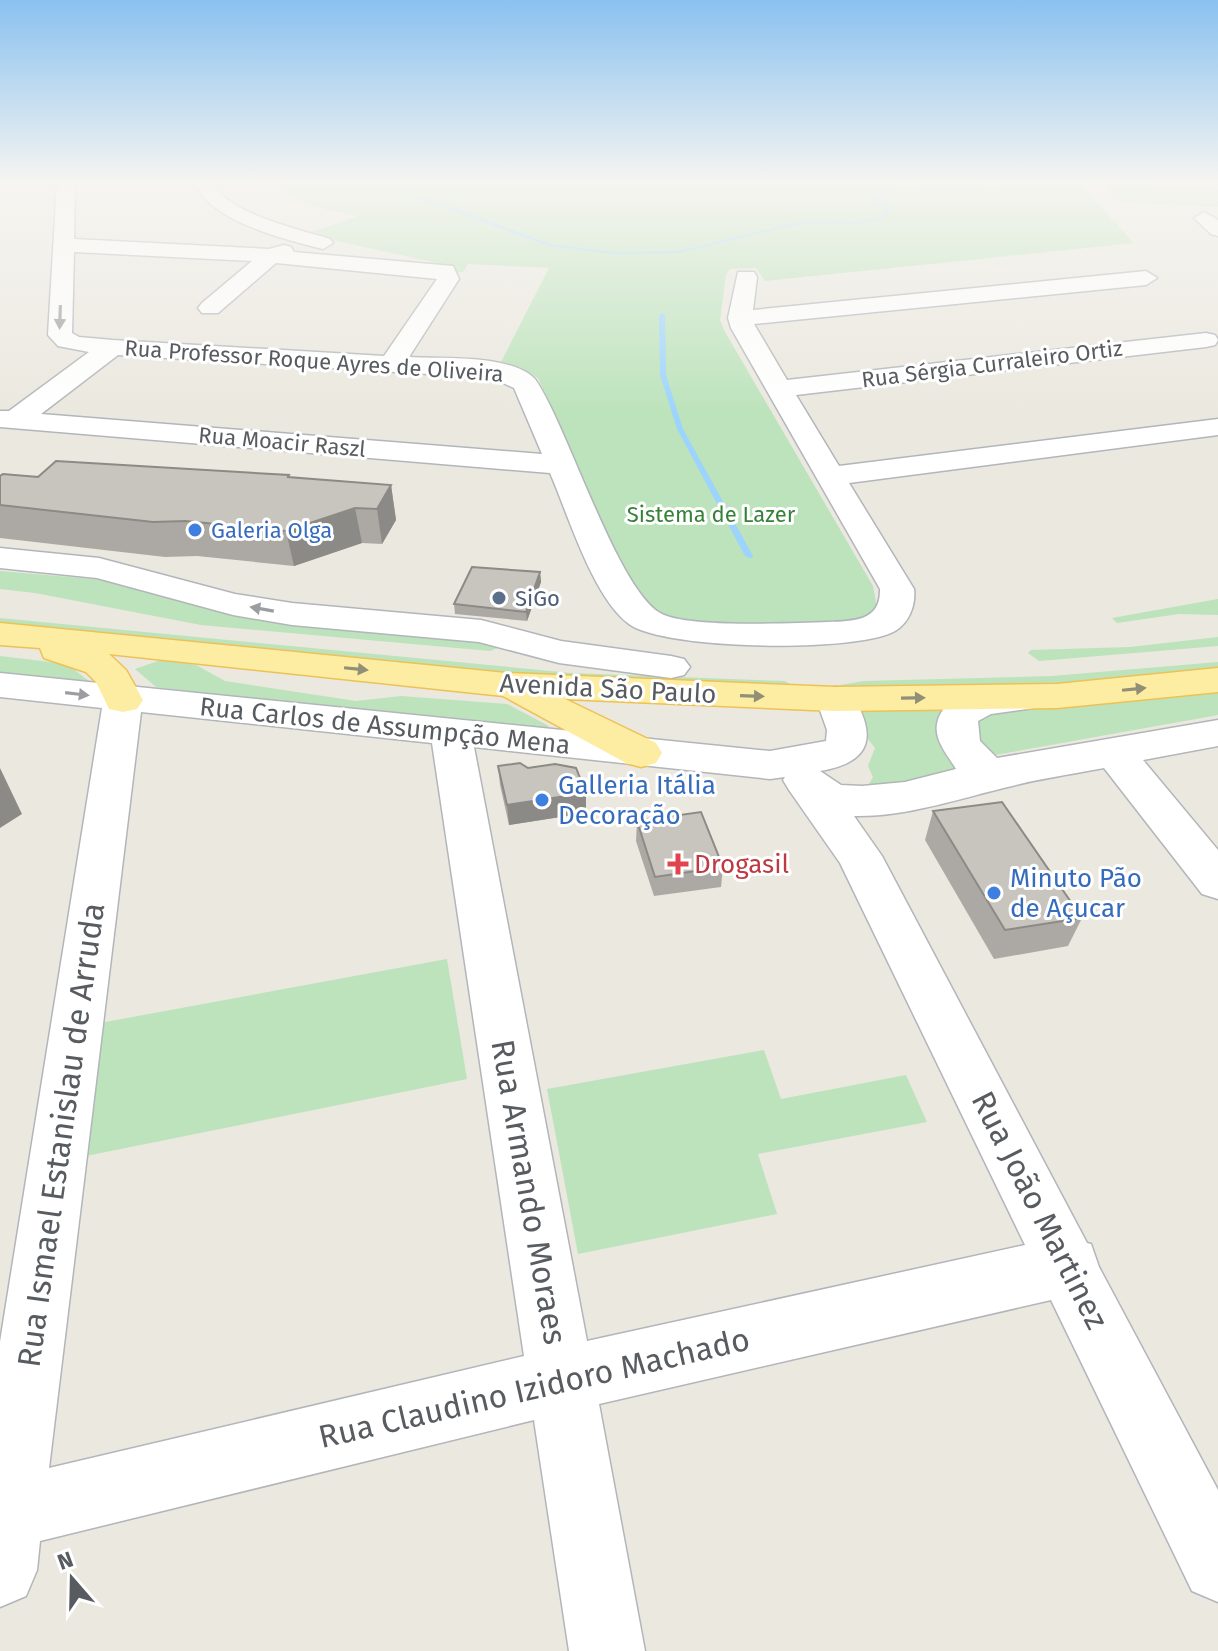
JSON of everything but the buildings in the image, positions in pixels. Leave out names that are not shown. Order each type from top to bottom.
[{"type":"main road","name":"Avenida São Paulo","points":[[0,610],[571,662],[791,672],[999,670],[1103,665],[1218,653]]},
{"type":"main road","name":"Avenida São Paulo","points":[[0,637],[151,647],[506,685],[835,699],[1057,696],[1218,680]]},
{"type":"main road","points":[[0,637],[81,655],[102,665],[116,680],[123,700]]},
{"type":"main road","points":[[791,672],[820,683],[835,699]]},
{"type":"main road","points":[[506,685],[641,753]]},
{"type":"street","name":"Rua Professor Roque Ayres de Oliveira","points":[[63,260],[60,335],[78,344],[496,370],[520,379],[564,465],[616,587],[627,604],[640,616],[656,624],[689,631],[843,632],[878,627],[894,612],[898,601],[897,589],[832,476]]},
{"type":"street","points":[[210,308],[266,260]]},
{"type":"street","points":[[328,260],[439,268]]},
{"type":"street","points":[[392,363],[449,274],[439,268],[404,260]]},
{"type":"street","points":[[746,277],[740,318],[743,328],[832,476],[1218,427]]},
{"type":"street","points":[[740,318],[1146,278]]},
{"type":"street","name":"Rua Sérgia Curraleiro Ortiz","points":[[778,389],[1206,340]]},
{"type":"street","points":[[8,420],[113,347]]},
{"type":"street","name":"Rua Moacir Raszl","points":[[8,420],[564,465]]},
{"type":"street","points":[[0,558],[99,568],[241,605],[321,617],[481,631],[559,652],[671,667]]},
{"type":"street","points":[[0,564],[99,568]]},
{"type":"street","name":"Rua Carlos de Assumpção Mena","points":[[0,685],[641,753],[830,788]]},
{"type":"street","points":[[982,774],[956,737],[955,724],[963,712],[981,704],[1057,696]]},
{"type":"street","points":[[830,788],[866,783],[865,770],[846,747],[847,730],[835,699]]},
{"type":"street","name":"Rua Ismael Estanislau de Arruda","points":[[3,1533],[123,700]]},
{"type":"street","name":"Rua Armando Moraes","points":[[451,733],[607,1651]]},
{"type":"street","points":[[830,788],[982,774],[1115,754],[1218,733]]},
{"type":"street","points":[[830,788],[835,755],[846,747]]},
{"type":"street","points":[[1115,754],[1218,882]]},
{"type":"street","name":"Rua João Martinez","points":[[830,788],[869,805],[860,817],[857,828],[859,856]]},
{"type":"street","name":"Rua João Martinez","points":[[830,788],[859,856],[1218,1565]]},
{"type":"street","name":"Rua Claudino Izidoro Machado","points":[[3,1533],[561,1380],[1069,1266]]},
{"type":"green space","name":"Sistema de Lazer","points":[[424,260],[968,260],[765,281],[756,268],[730,269],[726,275],[720,320],[725,332],[873,586],[877,608],[860,619],[829,627],[698,621],[657,615],[636,601],[538,378],[523,370],[499,366],[549,268],[468,264],[463,272],[455,273]]},
{"type":"green space","points":[[0,571],[104,580],[279,621],[500,642],[500,647],[490,651],[201,625],[0,589]]},
{"type":"green space","points":[[1218,599],[1218,615],[1179,614],[1117,623],[1112,618]]},
{"type":"green space","points":[[0,618],[571,673],[785,681],[792,686],[568,683],[0,626]]},
{"type":"green space","points":[[1218,637],[1218,646],[1039,661],[1028,653],[1031,650],[1130,647]]},
{"type":"green space","points":[[0,656],[67,664],[94,685],[0,677]]},
{"type":"green space","points":[[164,659],[196,665],[225,681],[356,701],[401,696],[507,704],[549,726],[539,737],[156,687],[135,669]]},
{"type":"green space","points":[[1218,662],[1218,674],[1103,685],[837,693],[834,686],[864,681],[1052,676]]},
{"type":"green space","points":[[1218,690],[1218,715],[984,757],[972,746],[978,717],[997,712]]},
{"type":"green space","points":[[950,704],[967,767],[953,779],[868,786],[873,777],[868,766],[875,748],[861,730],[861,713],[869,708]]},
{"type":"green space","points":[[447,959],[467,1079],[86,1156],[100,1023]]},
{"type":"green space","points":[[764,1050],[781,1099],[906,1075],[927,1122],[758,1154],[777,1214],[578,1254],[547,1089]]},
{"type":"waterway","points":[[662,315],[663,375],[680,429],[749,556]]},
{"type":"place","name":"Galeria Olga","points":[[195,530]]},
{"type":"place","name":"SiGo","points":[[499,598]]},
{"type":"place","name":"Galleria Itália Decoração","points":[[542,800]]},
{"type":"place","name":"Drogasil","points":[[678,864]]},
{"type":"place","name":"Minuto Pão de Açucar","points":[[994,893]]}]
